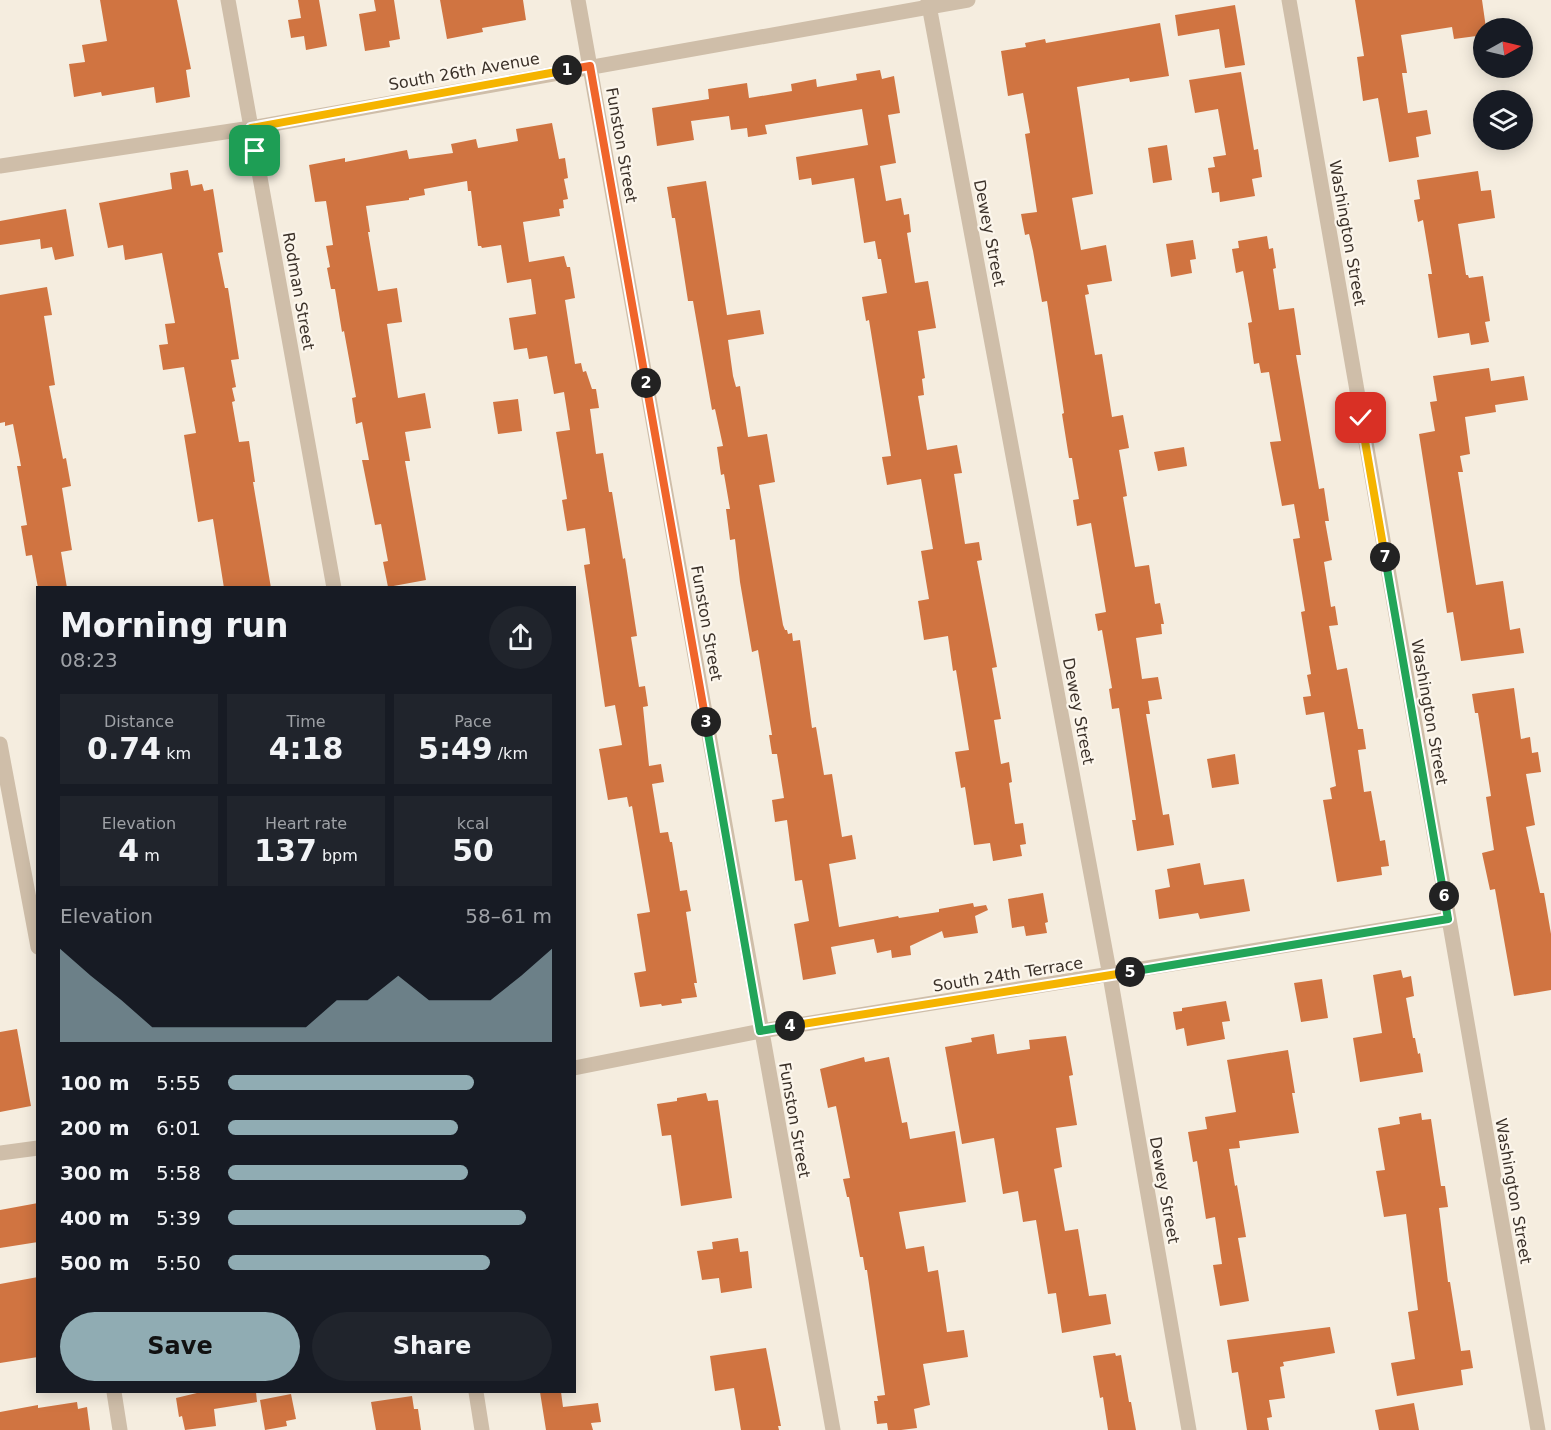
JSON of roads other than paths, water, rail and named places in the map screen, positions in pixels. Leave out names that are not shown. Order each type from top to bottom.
[{"type":"street","name":"Rodman Street","points":[[228,0],[334,586]]},
{"type":"street","name":"Funston Street","points":[[578,0],[760,1031],[833,1430]]},
{"type":"street","name":"South 26th Avenue","points":[[0,166],[251,128],[928,3],[968,0]]},
{"type":"street","name":"Washington Street","points":[[1289,0],[1538,1430]]},
{"type":"street","name":"Dewey Street","points":[[928,3],[1110,976],[1189,1430]]},
{"type":"street","points":[[0,744],[4,791],[36,938]]},
{"type":"street","name":"South 24th Terrace","points":[[576,1068],[760,1031],[1110,976],[1448,919]]},
{"type":"street","points":[[0,1153],[36,1148]]},
{"type":"street","points":[[114,1393],[120,1430]]},
{"type":"street","points":[[476,1393],[482,1430]]}]
